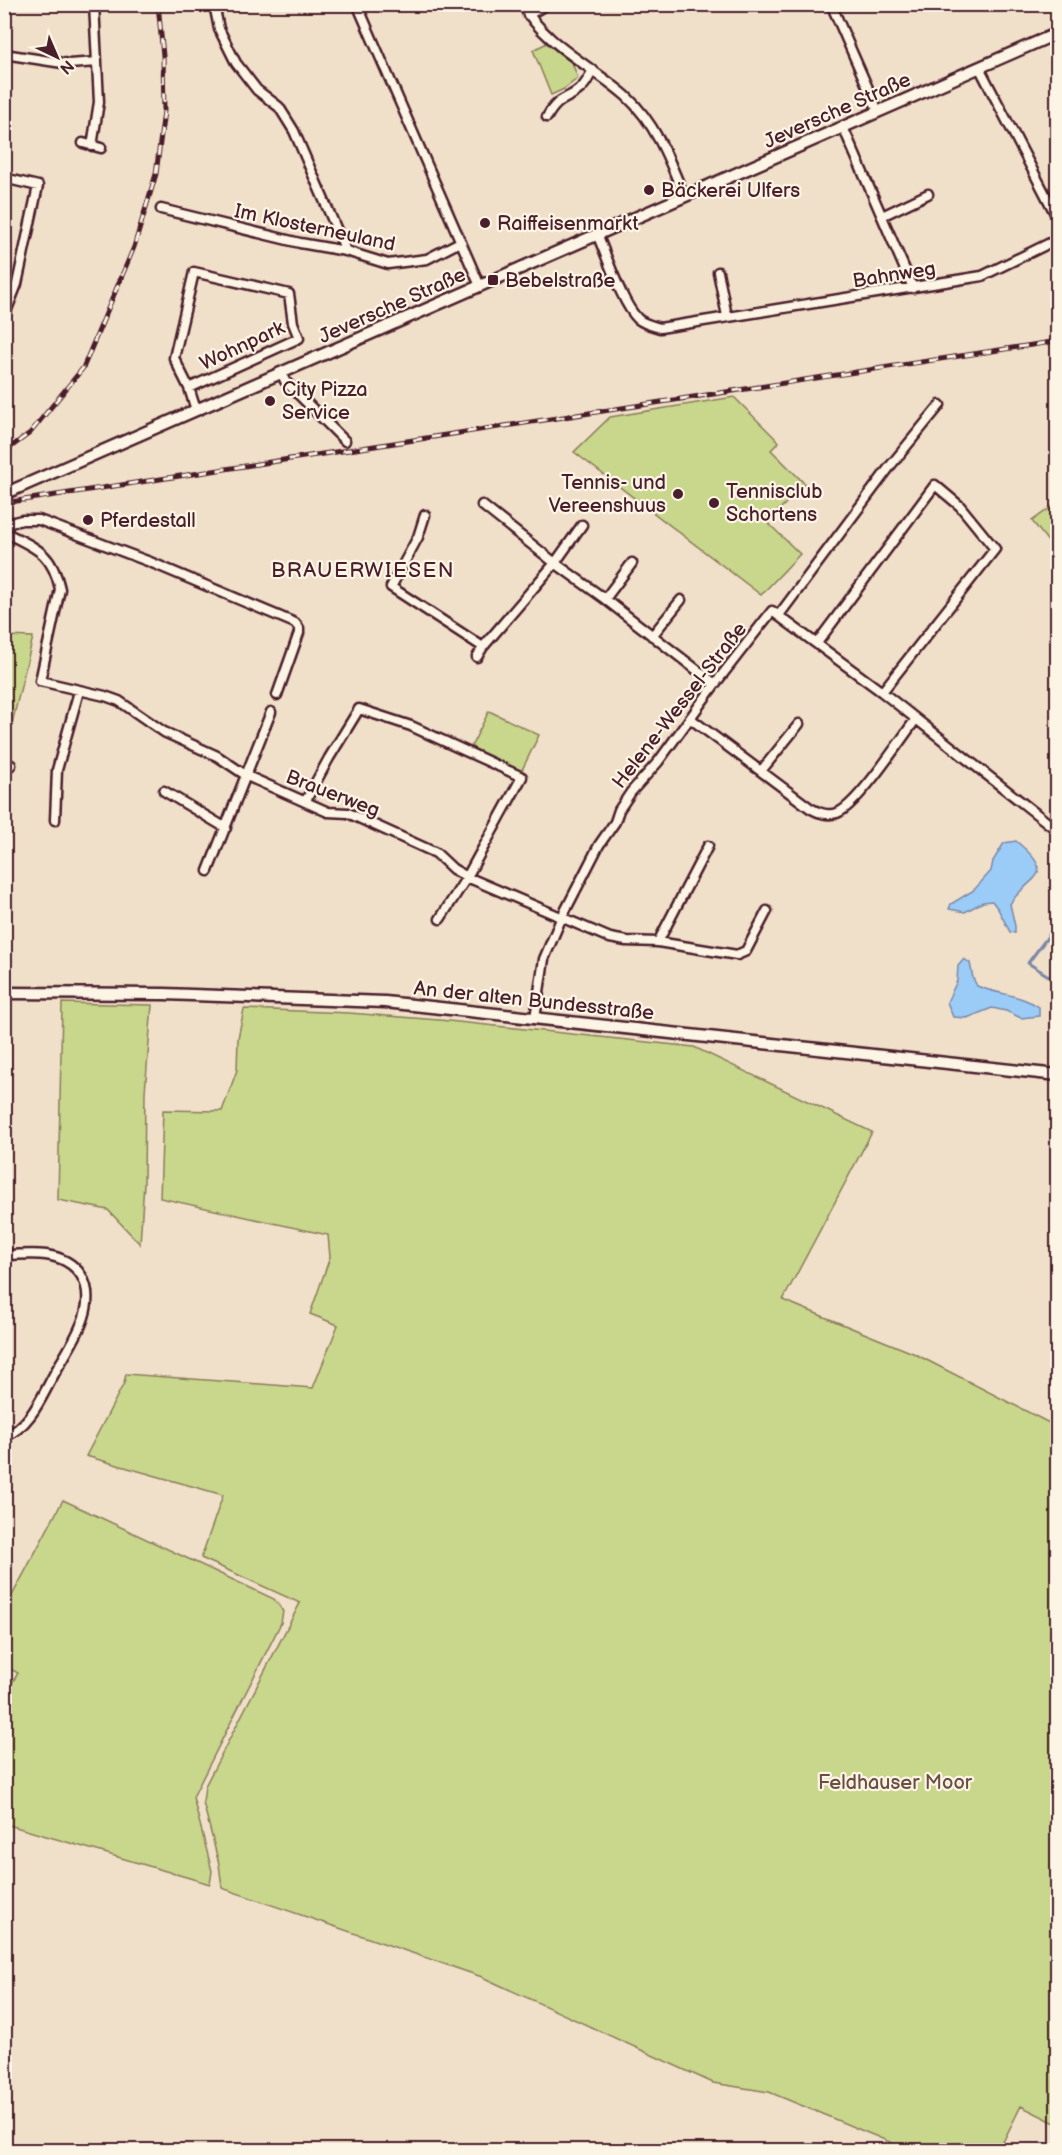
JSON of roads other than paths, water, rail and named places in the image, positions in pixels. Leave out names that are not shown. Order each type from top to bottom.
[{"type":"street","points":[[92,146],[99,102],[94,4]]},
{"type":"street","points":[[214,4],[219,29],[236,63],[257,90],[279,107],[294,131],[346,251]]},
{"type":"street","points":[[357,4],[480,286]]},
{"type":"street","points":[[522,4],[541,31],[626,96],[642,112],[660,142],[684,196]]},
{"type":"street","points":[[528,15],[547,4]]},
{"type":"street","points":[[831,4],[878,111]]},
{"type":"street","name":"Jeversche Straße","points":[[4,494],[1058,33]]},
{"type":"street","points":[[4,54],[69,64],[97,62]]},
{"type":"street","points":[[979,67],[1058,219]]},
{"type":"street","points":[[547,117],[554,105],[582,86],[593,70]]},
{"type":"street","points":[[843,127],[913,288]]},
{"type":"street","points":[[4,178],[38,186],[17,284],[4,317]]},
{"type":"street","points":[[882,216],[928,194]]},
{"type":"street","name":"Im Klosterneuland","points":[[161,209],[300,243],[346,251],[388,264],[427,259],[460,242]]},
{"type":"street","name":"Bahnweg","points":[[597,234],[627,304],[638,319],[660,328],[982,276],[1058,239]]},
{"type":"street","name":"Wohnpark","points":[[189,388],[299,338],[293,323],[289,294],[194,272],[174,358],[189,388],[196,410]]},
{"type":"street","points":[[718,272],[728,316]]},
{"type":"street","points":[[282,374],[285,381],[345,441]]},
{"type":"street","points":[[940,405],[891,465],[779,615],[916,718],[1058,831]]},
{"type":"street","points":[[817,643],[935,485],[960,506],[995,549],[882,692]]},
{"type":"street","points":[[482,505],[715,684]]},
{"type":"street","points":[[425,515],[418,537],[391,587],[483,646]]},
{"type":"street","points":[[5,532],[10,523],[39,520],[150,562],[295,623],[299,633],[277,695]]},
{"type":"street","points":[[477,657],[483,646],[555,563],[582,525]]},
{"type":"street","name":"Brauerweg","points":[[5,532],[44,553],[57,576],[60,589],[40,681],[119,701],[164,732],[217,756],[247,776],[328,812],[348,813],[436,854],[467,878],[610,938],[658,942],[737,956],[746,951],[767,911]]},
{"type":"street","points":[[605,599],[632,563]]},
{"type":"street","points":[[652,636],[681,600]]},
{"type":"street","name":"Helene-Wessel-Straße","points":[[535,1018],[544,958],[561,918],[599,845],[615,822],[619,810],[772,611],[779,615]]},
{"type":"street","points":[[55,820],[57,770],[79,691]]},
{"type":"street","points":[[305,802],[359,709],[411,726],[522,777],[467,878],[440,919]]},
{"type":"street","points":[[208,871],[271,712]]},
{"type":"street","points":[[691,719],[810,808],[822,814],[839,812],[850,806],[916,718]]},
{"type":"street","points":[[761,771],[799,724]]},
{"type":"street","points":[[164,791],[226,828]]},
{"type":"street","points":[[658,942],[708,846]]},
{"type":"street","points":[[4,993],[4,1103]]},
{"type":"street","name":"An der alten Bundesstraße","points":[[4,993],[164,994],[385,1002],[1058,1075]]},
{"type":"street","points":[[4,1255],[46,1255],[63,1259],[77,1269],[85,1281],[88,1300],[84,1318],[30,1416],[19,1429],[4,1437]]},
{"type":"water","points":[[1016,841],[1037,862],[1039,870],[1037,876],[1017,894],[1010,904],[1015,933],[1010,932],[992,901],[983,902],[965,912],[949,909],[951,904],[974,890],[991,871],[993,861],[1004,843]]},
{"type":"water","points":[[964,959],[970,963],[977,986],[1032,1003],[1039,1007],[1039,1016],[1021,1018],[992,1008],[967,1018],[953,1017],[947,1002],[957,981],[958,966]]},
{"type":"waterway","points":[[1058,923],[1028,963],[1058,982]]},
{"type":"railway","points":[[4,452],[30,433],[83,368],[134,247],[156,174],[164,111],[163,56],[158,4]]},
{"type":"railway","points":[[4,503],[1058,341]]},
{"type":"place","name":"Bäckerei Ulfers","points":[[649,190]]},
{"type":"place","name":"Raiffeisenmarkt","points":[[485,223]]},
{"type":"place","name":"Bebelstraße","points":[[493,280]]},
{"type":"place","name":"City Pizza Service","points":[[270,401]]},
{"type":"place","name":"Tennis- und Vereenshuus","points":[[678,494]]},
{"type":"place","name":"Tennisclub Schortens","points":[[714,503]]},
{"type":"place","name":"Pferdestall","points":[[88,520]]},
{"type":"district","name":"BRAUERWIESEN","points":[[363,570]]},
{"type":"park label","name":"Feldhauser Moor","points":[[895,1782]]}]
